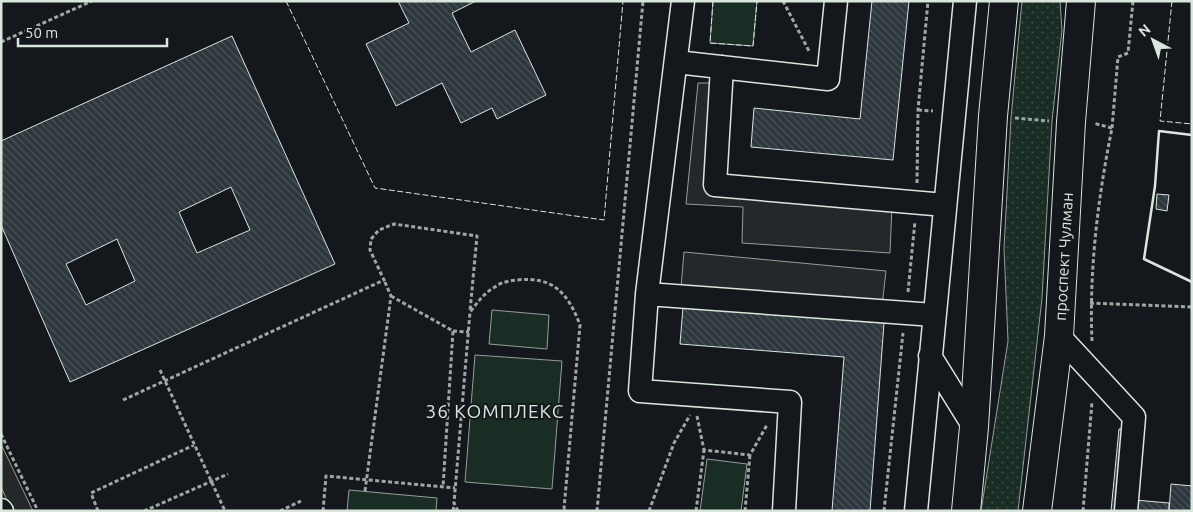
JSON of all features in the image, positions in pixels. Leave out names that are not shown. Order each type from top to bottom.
[{"type":"main road","points":[[966,511],[974,427],[993,116],[1004,1]]},
{"type":"main road","name":"проспект Чулман","points":[[1037,511],[1058,336],[1071,122],[1081,1]]},
{"type":"street","points":[[683,1],[647,294],[640,391],[790,402],[784,511]]},
{"type":"street","points":[[676,62],[828,79],[836,1]]},
{"type":"street","points":[[916,511],[965,1]]},
{"type":"street","points":[[722,68],[715,185],[944,205]]},
{"type":"street","points":[[647,294],[934,315]]},
{"type":"street","points":[[1058,336],[1134,417],[1126,511]]},
{"type":"street","points":[[930,356],[974,427]]},
{"type":"path","points":[[1,42],[92,1]]},
{"type":"path","points":[[597,511],[643,1]]},
{"type":"path","points":[[783,1],[812,56]]},
{"type":"path","points":[[884,511],[917,203],[918,110],[928,1]]},
{"type":"path","points":[[1084,511],[1092,414],[1093,373],[1090,303],[1101,182],[1112,128],[1118,58],[1128,53],[1133,1]]},
{"type":"path","points":[[1012,118],[1052,121]]},
{"type":"path","points":[[1097,124],[1112,128]]},
{"type":"path","points":[[365,491],[391,296],[370,250],[371,239],[380,230],[394,224],[477,236],[453,511]]},
{"type":"path","points":[[470,312],[484,295],[496,286],[506,282],[534,279],[558,289],[573,305],[580,325],[564,509],[562,511]]},
{"type":"path","points":[[123,400],[384,280]]},
{"type":"path","points":[[391,296],[453,332],[469,332]]},
{"type":"path","points":[[1090,303],[1192,307]]},
{"type":"path","points":[[443,487],[453,332]]},
{"type":"path","points":[[160,370],[224,511]]},
{"type":"path","points":[[745,511],[750,455],[771,419],[773,400]]},
{"type":"path","points":[[649,511],[674,443],[695,408],[704,450],[696,511]]},
{"type":"path","points":[[1,434],[38,511]]},
{"type":"path","points":[[98,511],[90,493],[194,445]]},
{"type":"path","points":[[704,450],[750,455]]},
{"type":"path","points":[[144,511],[228,474]]},
{"type":"path","points":[[323,511],[326,476],[455,488]]},
{"type":"path","points":[[280,511],[301,501]]},
{"type":"path","points":[[454,503],[458,511]]},
{"type":"green space","points":[[713,1],[757,1],[753,46],[710,43]]},
{"type":"green space","points":[[1022,1],[1060,1],[1062,30],[1052,121],[1042,298],[1018,511],[981,511],[1008,341],[1004,248],[1011,118]]},
{"type":"green space","points":[[492,310],[549,315],[547,349],[489,344]]},
{"type":"green space","points":[[475,355],[562,361],[552,489],[465,482]]},
{"type":"green space","points":[[707,459],[747,464],[741,511],[700,511]]},
{"type":"green space","points":[[349,490],[437,498],[436,511],[347,511]]},
{"type":"shaded area","points":[[698,83],[714,83],[710,188],[892,206],[890,253],[742,243],[743,207],[686,204]]},
{"type":"shaded area","points":[[684,252],[886,271],[882,306],[681,287]]},
{"type":"shaded area","points":[[1,444],[33,511],[12,511],[1,487]]},
{"type":"building","points":[[398,1],[476,1],[452,13],[471,52],[515,30],[546,95],[497,119],[492,108],[461,123],[442,83],[396,106],[366,44],[409,23]]},
{"type":"building","points":[[872,1],[909,1],[893,160],[751,147],[754,108],[860,119]]},
{"type":"building","points":[[232,36],[335,264],[70,382],[1,225],[1,141]],"holes":[[[231,187],[250,230],[197,253],[179,212]],[[117,239],[135,281],[86,305],[66,264]]]},
{"type":"building","points":[[1157,194],[1169,195],[1167,211],[1156,209]]},
{"type":"building","points":[[683,307],[884,323],[870,511],[832,511],[844,357],[680,344]]},
{"type":"building","points":[[1119,429],[1143,431],[1135,500],[1169,503],[1169,511],[1111,511]]},
{"type":"building","points":[[1171,484],[1192,486],[1192,511],[1169,511]]},
{"type":"fence","points":[[286,1],[375,188],[604,220],[623,1]]},
{"type":"fence","points":[[713,1],[710,43],[753,46],[757,1]]},
{"type":"fence","points":[[1172,1],[1160,121],[1192,124]]},
{"type":"wall","points":[[1192,135],[1159,131],[1155,186],[1144,259],[1192,282]]},
{"type":"district","name":"36 КОМПЛЕКС","points":[[495,411]]}]
